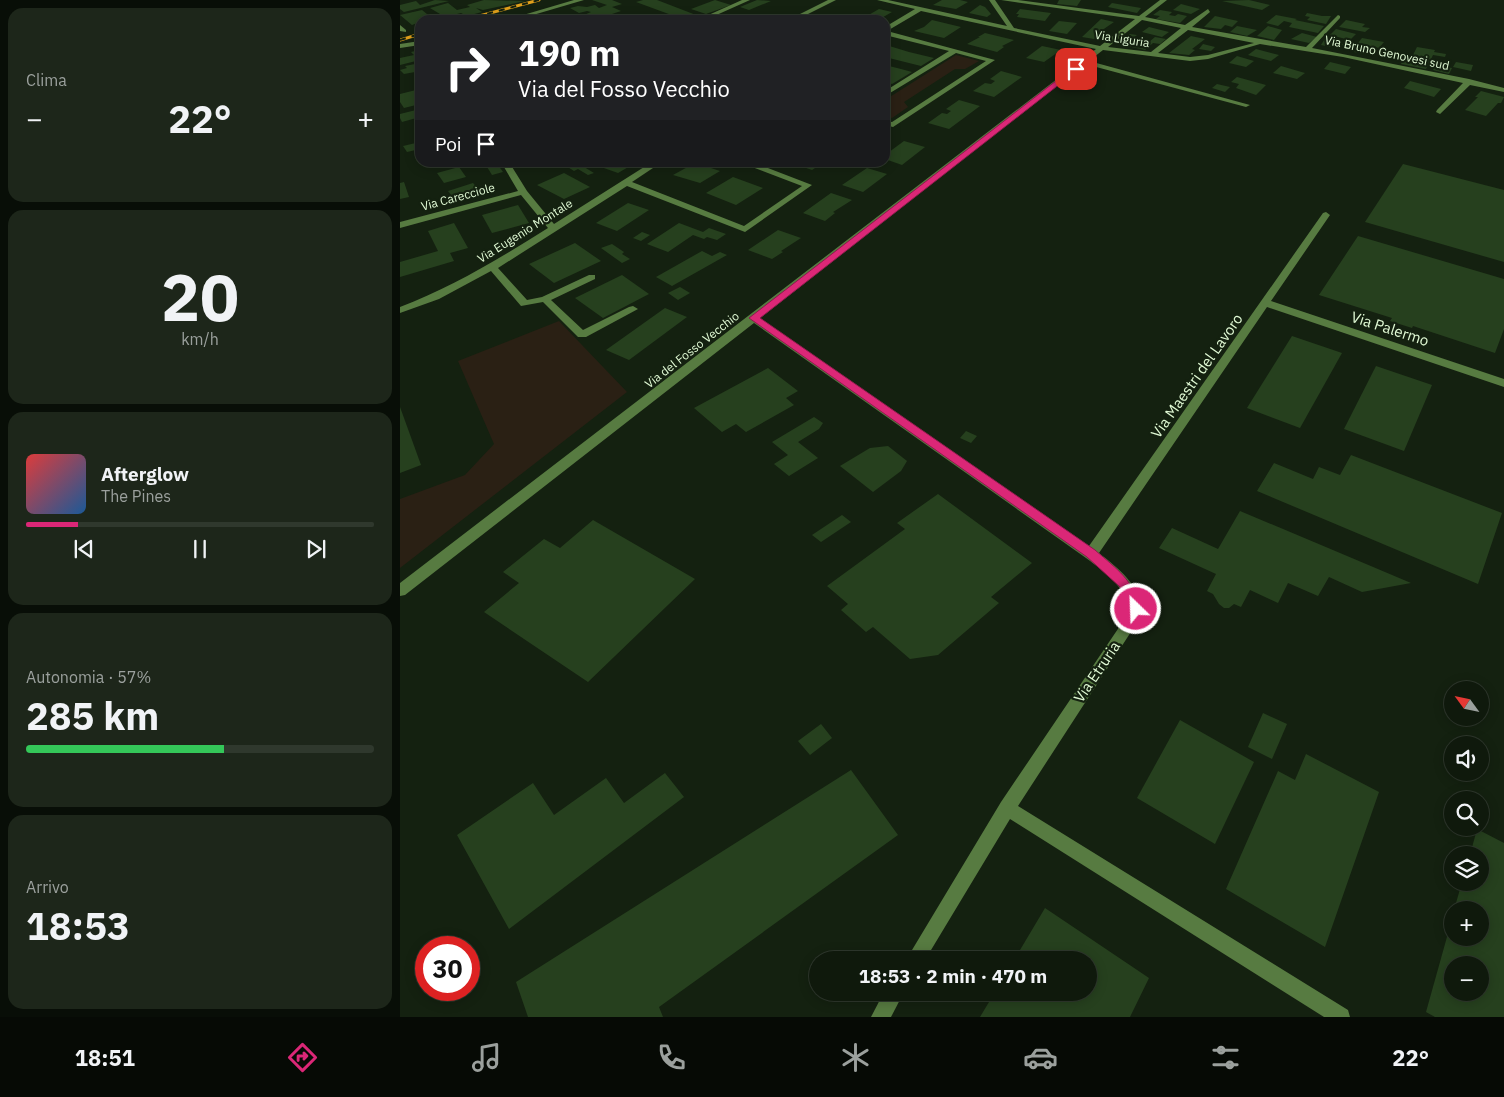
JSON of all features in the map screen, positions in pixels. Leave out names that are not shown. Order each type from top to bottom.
[{"type":"street","points":[[527,15],[581,0]]},
{"type":"street","points":[[710,15],[748,0]]},
{"type":"street","points":[[802,15],[833,0]]},
{"type":"street","points":[[880,0],[1012,29]]},
{"type":"street","points":[[992,0],[1012,29]]},
{"type":"street","points":[[1004,0],[1139,18]]},
{"type":"street","name":"Via del Fosso Vecchio","points":[[400,591],[1164,0]]},
{"type":"street","points":[[890,28],[920,9]]},
{"type":"street","points":[[1151,55],[1208,11]]},
{"type":"street","name":"Via Bruno Genovesi sud","points":[[1139,18],[1308,49],[1504,90]]},
{"type":"street","points":[[1308,49],[1338,18]]},
{"type":"street","name":"Via Liguria","points":[[1012,29],[1102,48],[1200,59],[1264,42]]},
{"type":"street","points":[[890,32],[992,60],[893,125],[890,124]]},
{"type":"street","points":[[400,46],[415,44]]},
{"type":"street","points":[[890,91],[954,51]]},
{"type":"street","points":[[1084,62],[1246,104]]},
{"type":"street","points":[[1440,112],[1469,82]]},
{"type":"street","name":"Via Carecciole","points":[[508,167],[524,192],[553,228]]},
{"type":"street","name":"Via Eugenio Montale","points":[[400,310],[436,297],[492,267],[650,167]]},
{"type":"street","points":[[625,182],[745,229],[808,185],[757,167]]},
{"type":"street","name":"Via Carecciole","points":[[400,225],[524,192]]},
{"type":"street","name":"Via Maestri del Lavoro","points":[[1091,554],[1326,215]]},
{"type":"street","points":[[492,267],[525,304],[545,299],[592,277]]},
{"type":"street","points":[[545,299],[582,335],[633,309]]},
{"type":"street","name":"Via Palermo","points":[[1266,303],[1504,383]]},
{"type":"street","name":"Via Etruria","points":[[754,318],[1091,554],[1124,583],[1130,591],[1136,609],[1127,627],[1007,808]]},
{"type":"street","points":[[920,951],[1007,808],[1342,1017]]},
{"type":"street","points":[[880,1017],[890,1001]]},
{"type":"shaded area","points":[[956,55],[979,61],[965,69],[955,69],[904,102],[908,107],[892,118],[890,117],[890,97]]},
{"type":"shaded area","points":[[559,321],[627,392],[400,568],[400,499],[465,475],[494,444],[458,361]]},
{"type":"building","points":[[435,0],[449,1],[404,12],[400,9],[400,5],[416,1],[420,5]]},
{"type":"building","points":[[484,0],[525,1],[483,10],[476,8],[482,12],[471,15],[461,13],[442,15],[430,8],[448,3],[457,10],[470,7],[467,5]]},
{"type":"building","points":[[592,0],[612,0],[622,4],[612,7],[621,11],[609,15],[584,15],[591,12],[579,13],[570,8],[595,5],[599,8],[607,5]]},
{"type":"building","points":[[657,0],[696,15],[671,15],[636,2]]},
{"type":"building","points":[[715,0],[731,5],[706,14],[691,9]]},
{"type":"building","points":[[757,0],[771,1],[749,10],[740,7]]},
{"type":"building","points":[[942,0],[968,2],[956,9],[933,5]]},
{"type":"building","points":[[1059,0],[1081,0],[1077,6],[1057,4]]},
{"type":"building","points":[[1249,0],[1270,5],[1262,10],[1222,1]]},
{"type":"building","points":[[1112,3],[1141,8],[1137,13],[1108,7]]},
{"type":"building","points":[[1181,4],[1200,9],[1191,14],[1173,10]]},
{"type":"building","points":[[980,5],[985,7],[991,14],[987,17],[969,13]]},
{"type":"building","points":[[879,9],[892,12],[887,15],[869,15]]},
{"type":"building","points":[[1020,9],[1051,13],[1045,21],[1017,17],[1019,14],[1016,14]]},
{"type":"building","points":[[422,10],[428,15],[415,15],[415,24],[412,25],[400,15]]},
{"type":"building","points":[[1160,10],[1172,12],[1169,15],[1187,16],[1180,23],[1156,19],[1160,16],[1153,15]]},
{"type":"building","points":[[1307,13],[1331,16],[1326,24],[1307,20],[1310,17],[1305,16]]},
{"type":"building","points":[[1276,15],[1324,26],[1318,33],[1289,27],[1292,23],[1284,21],[1278,26],[1266,23]]},
{"type":"building","points":[[1215,16],[1238,21],[1232,27],[1225,25],[1221,29],[1204,27]]},
{"type":"building","points":[[1101,19],[1114,22],[1095,35],[1099,35],[1094,39],[1082,37]]},
{"type":"building","points":[[932,20],[961,27],[944,38],[914,31],[924,27]]},
{"type":"building","points":[[1346,20],[1365,24],[1362,27],[1370,28],[1365,32],[1339,27]]},
{"type":"building","points":[[1059,21],[1077,23],[1067,34],[1049,31]]},
{"type":"building","points":[[1237,26],[1257,30],[1247,36],[1230,32]]},
{"type":"building","points":[[1268,26],[1282,30],[1274,40],[1257,36]]},
{"type":"building","points":[[1149,27],[1169,32],[1162,37],[1142,32]]},
{"type":"building","points":[[1336,29],[1356,34],[1350,40],[1330,35]]},
{"type":"building","points":[[985,33],[1014,40],[1002,46],[1004,47],[997,52],[967,44]]},
{"type":"building","points":[[1302,33],[1317,37],[1309,43],[1291,39]]},
{"type":"building","points":[[1130,34],[1137,35],[1133,38],[1149,42],[1155,37],[1166,39],[1160,44],[1153,43],[1145,50],[1118,44]]},
{"type":"building","points":[[1191,36],[1205,39],[1192,49],[1195,50],[1189,55],[1169,53]]},
{"type":"building","points":[[1326,37],[1338,39],[1336,42],[1343,44],[1341,49],[1321,45]]},
{"type":"building","points":[[1362,38],[1384,42],[1379,48],[1358,43]]},
{"type":"building","points":[[1203,44],[1215,47],[1211,51],[1199,49]]},
{"type":"building","points":[[890,46],[934,58],[921,66],[890,58]]},
{"type":"building","points":[[1042,46],[1061,50],[1044,62],[1026,58]]},
{"type":"building","points":[[1358,47],[1377,51],[1374,56],[1354,52]]},
{"type":"building","points":[[1417,47],[1446,54],[1445,57],[1433,55],[1426,69],[1401,64],[1404,58],[1411,59]]},
{"type":"building","points":[[1256,49],[1279,55],[1271,61],[1248,55]]},
{"type":"building","points":[[415,51],[415,61],[400,65],[400,58],[414,55],[411,52]]},
{"type":"building","points":[[1237,56],[1254,61],[1246,67],[1229,63]]},
{"type":"building","points":[[1330,62],[1351,67],[1345,74],[1324,69]]},
{"type":"building","points":[[1456,62],[1473,65],[1471,71],[1453,67]]},
{"type":"building","points":[[415,64],[415,72],[404,74],[400,70],[407,68],[405,66]]},
{"type":"building","points":[[1436,65],[1452,68],[1449,74],[1433,70]]},
{"type":"building","points":[[890,66],[912,72],[890,83]]},
{"type":"building","points":[[1281,66],[1305,73],[1297,79],[1273,73]]},
{"type":"building","points":[[1001,71],[1022,77],[994,97],[973,91],[985,83],[991,84],[995,81],[990,79]]},
{"type":"building","points":[[1237,77],[1266,85],[1256,95],[1236,88],[1239,84],[1231,82]]},
{"type":"building","points":[[1410,81],[1441,89],[1434,97],[1404,88]]},
{"type":"building","points":[[1217,84],[1230,87],[1225,92],[1212,88]]},
{"type":"building","points":[[415,90],[415,105],[404,108],[400,102],[400,94]]},
{"type":"building","points":[[1481,91],[1504,97],[1501,103],[1498,103],[1486,116],[1465,110],[1478,97],[1475,97]]},
{"type":"building","points":[[959,100],[980,106],[949,129],[928,123],[942,113],[947,114],[951,111],[946,109]]},
{"type":"building","points":[[415,110],[415,118],[402,122],[400,114]]},
{"type":"building","points":[[904,141],[925,147],[902,165],[890,161],[890,151]]},
{"type":"building","points":[[415,143],[415,150],[407,152],[403,146]]},
{"type":"building","points":[[1403,164],[1504,190],[1504,262],[1365,222]]},
{"type":"building","points":[[459,167],[466,177],[444,183],[437,173]]},
{"type":"building","points":[[487,167],[500,167],[503,172],[492,175]]},
{"type":"building","points":[[568,167],[584,167],[594,173],[588,175],[578,169],[574,171]]},
{"type":"building","points":[[601,167],[628,167],[618,173]]},
{"type":"building","points":[[688,167],[708,167],[720,171],[700,183],[673,175]]},
{"type":"building","points":[[803,167],[816,167],[812,170]]},
{"type":"building","points":[[867,168],[887,174],[863,192],[842,185]]},
{"type":"building","points":[[564,173],[590,187],[564,199],[537,185]]},
{"type":"building","points":[[733,177],[763,188],[736,205],[706,193]]},
{"type":"building","points":[[404,182],[409,197],[400,199],[400,183]]},
{"type":"building","points":[[473,183],[481,192],[455,200],[448,191]]},
{"type":"building","points":[[831,193],[852,200],[833,212],[835,213],[825,221],[803,213]]},
{"type":"building","points":[[628,203],[649,210],[617,231],[596,223]]},
{"type":"building","points":[[518,205],[529,223],[492,233],[482,215]]},
{"type":"building","points":[[454,223],[468,248],[450,253],[454,261],[400,277],[400,262],[438,251],[428,231]]},
{"type":"building","points":[[679,223],[703,232],[709,228],[726,234],[717,240],[707,237],[704,239],[693,235],[668,252],[647,244]]},
{"type":"building","points":[[778,230],[801,238],[772,259],[748,250]]},
{"type":"building","points":[[642,232],[650,235],[641,241],[633,238]]},
{"type":"building","points":[[1358,236],[1504,279],[1504,329],[1495,353],[1413,326],[1412,328],[1390,321],[1392,318],[1319,295]]},
{"type":"building","points":[[575,243],[601,261],[554,283],[529,264]]},
{"type":"building","points":[[612,244],[624,252],[622,254],[630,259],[622,263],[601,248]]},
{"type":"building","points":[[702,251],[712,256],[720,252],[727,255],[672,286],[656,277]]},
{"type":"building","points":[[622,275],[649,294],[603,318],[575,298]]},
{"type":"building","points":[[680,287],[690,293],[678,300],[668,293]]},
{"type":"building","points":[[665,308],[687,317],[629,360],[606,350]]},
{"type":"building","points":[[1292,336],[1342,353],[1300,428],[1247,408]]},
{"type":"building","points":[[1376,366],[1432,385],[1404,451],[1344,429]]},
{"type":"building","points":[[768,368],[798,391],[786,398],[794,405],[746,432],[736,424],[722,432],[694,408]]},
{"type":"building","points":[[400,407],[421,465],[400,473]]},
{"type":"building","points":[[814,417],[823,423],[819,429],[798,442],[818,458],[789,476],[774,464],[788,455],[772,442]]},
{"type":"building","points":[[966,431],[977,436],[971,443],[960,438]]},
{"type":"building","points":[[888,446],[907,461],[901,471],[873,492],[840,466],[870,448]]},
{"type":"building","points":[[1351,455],[1502,513],[1478,584],[1257,491],[1274,463],[1313,479],[1319,467],[1340,475]]},
{"type":"building","points":[[938,494],[1032,563],[991,597],[999,603],[938,655],[910,659],[873,627],[866,632],[841,610],[848,604],[827,586],[905,529],[897,523]]},
{"type":"building","points":[[1240,511],[1411,583],[1362,592],[1329,577],[1318,596],[1288,583],[1278,603],[1250,590],[1241,607],[1234,604],[1229,608],[1224,608],[1213,594],[1207,591],[1216,574],[1159,548],[1172,528],[1218,549]]},
{"type":"building","points":[[842,515],[851,522],[821,542],[812,535]]},
{"type":"building","points":[[593,520],[695,579],[588,682],[484,612],[519,583],[503,572],[544,539],[560,548]]},
{"type":"building","points":[[1263,713],[1287,724],[1272,759],[1248,747]]},
{"type":"building","points":[[1180,720],[1254,762],[1215,844],[1137,798]]},
{"type":"building","points":[[821,724],[832,738],[810,755],[798,741]]},
{"type":"building","points":[[1306,754],[1379,792],[1325,947],[1226,889],[1278,771],[1295,780]]},
{"type":"building","points":[[851,770],[898,835],[659,1007],[663,1017],[528,1017],[516,982]]},
{"type":"building","points":[[665,773],[684,797],[509,929],[457,835],[533,783],[554,815],[606,778],[624,803]]},
{"type":"building","points":[[1489,835],[1504,843],[1504,1017],[1435,1017],[1426,1012],[1444,946],[1489,946],[1489,901],[1457,901],[1459,891],[1489,891],[1489,846],[1472,846],[1475,836]]},
{"type":"building","points":[[1045,908],[1149,978],[1130,1017],[980,1017],[990,1001],[1097,1001],[1097,951],[1019,951]]},
{"type":"railway","points":[[483,15],[539,0]]},
{"type":"railway","points":[[400,40],[415,36]]},
{"type":"route","points":[[1076,69],[754,318],[1091,554],[1124,583],[1130,591],[1136,609]]}]
